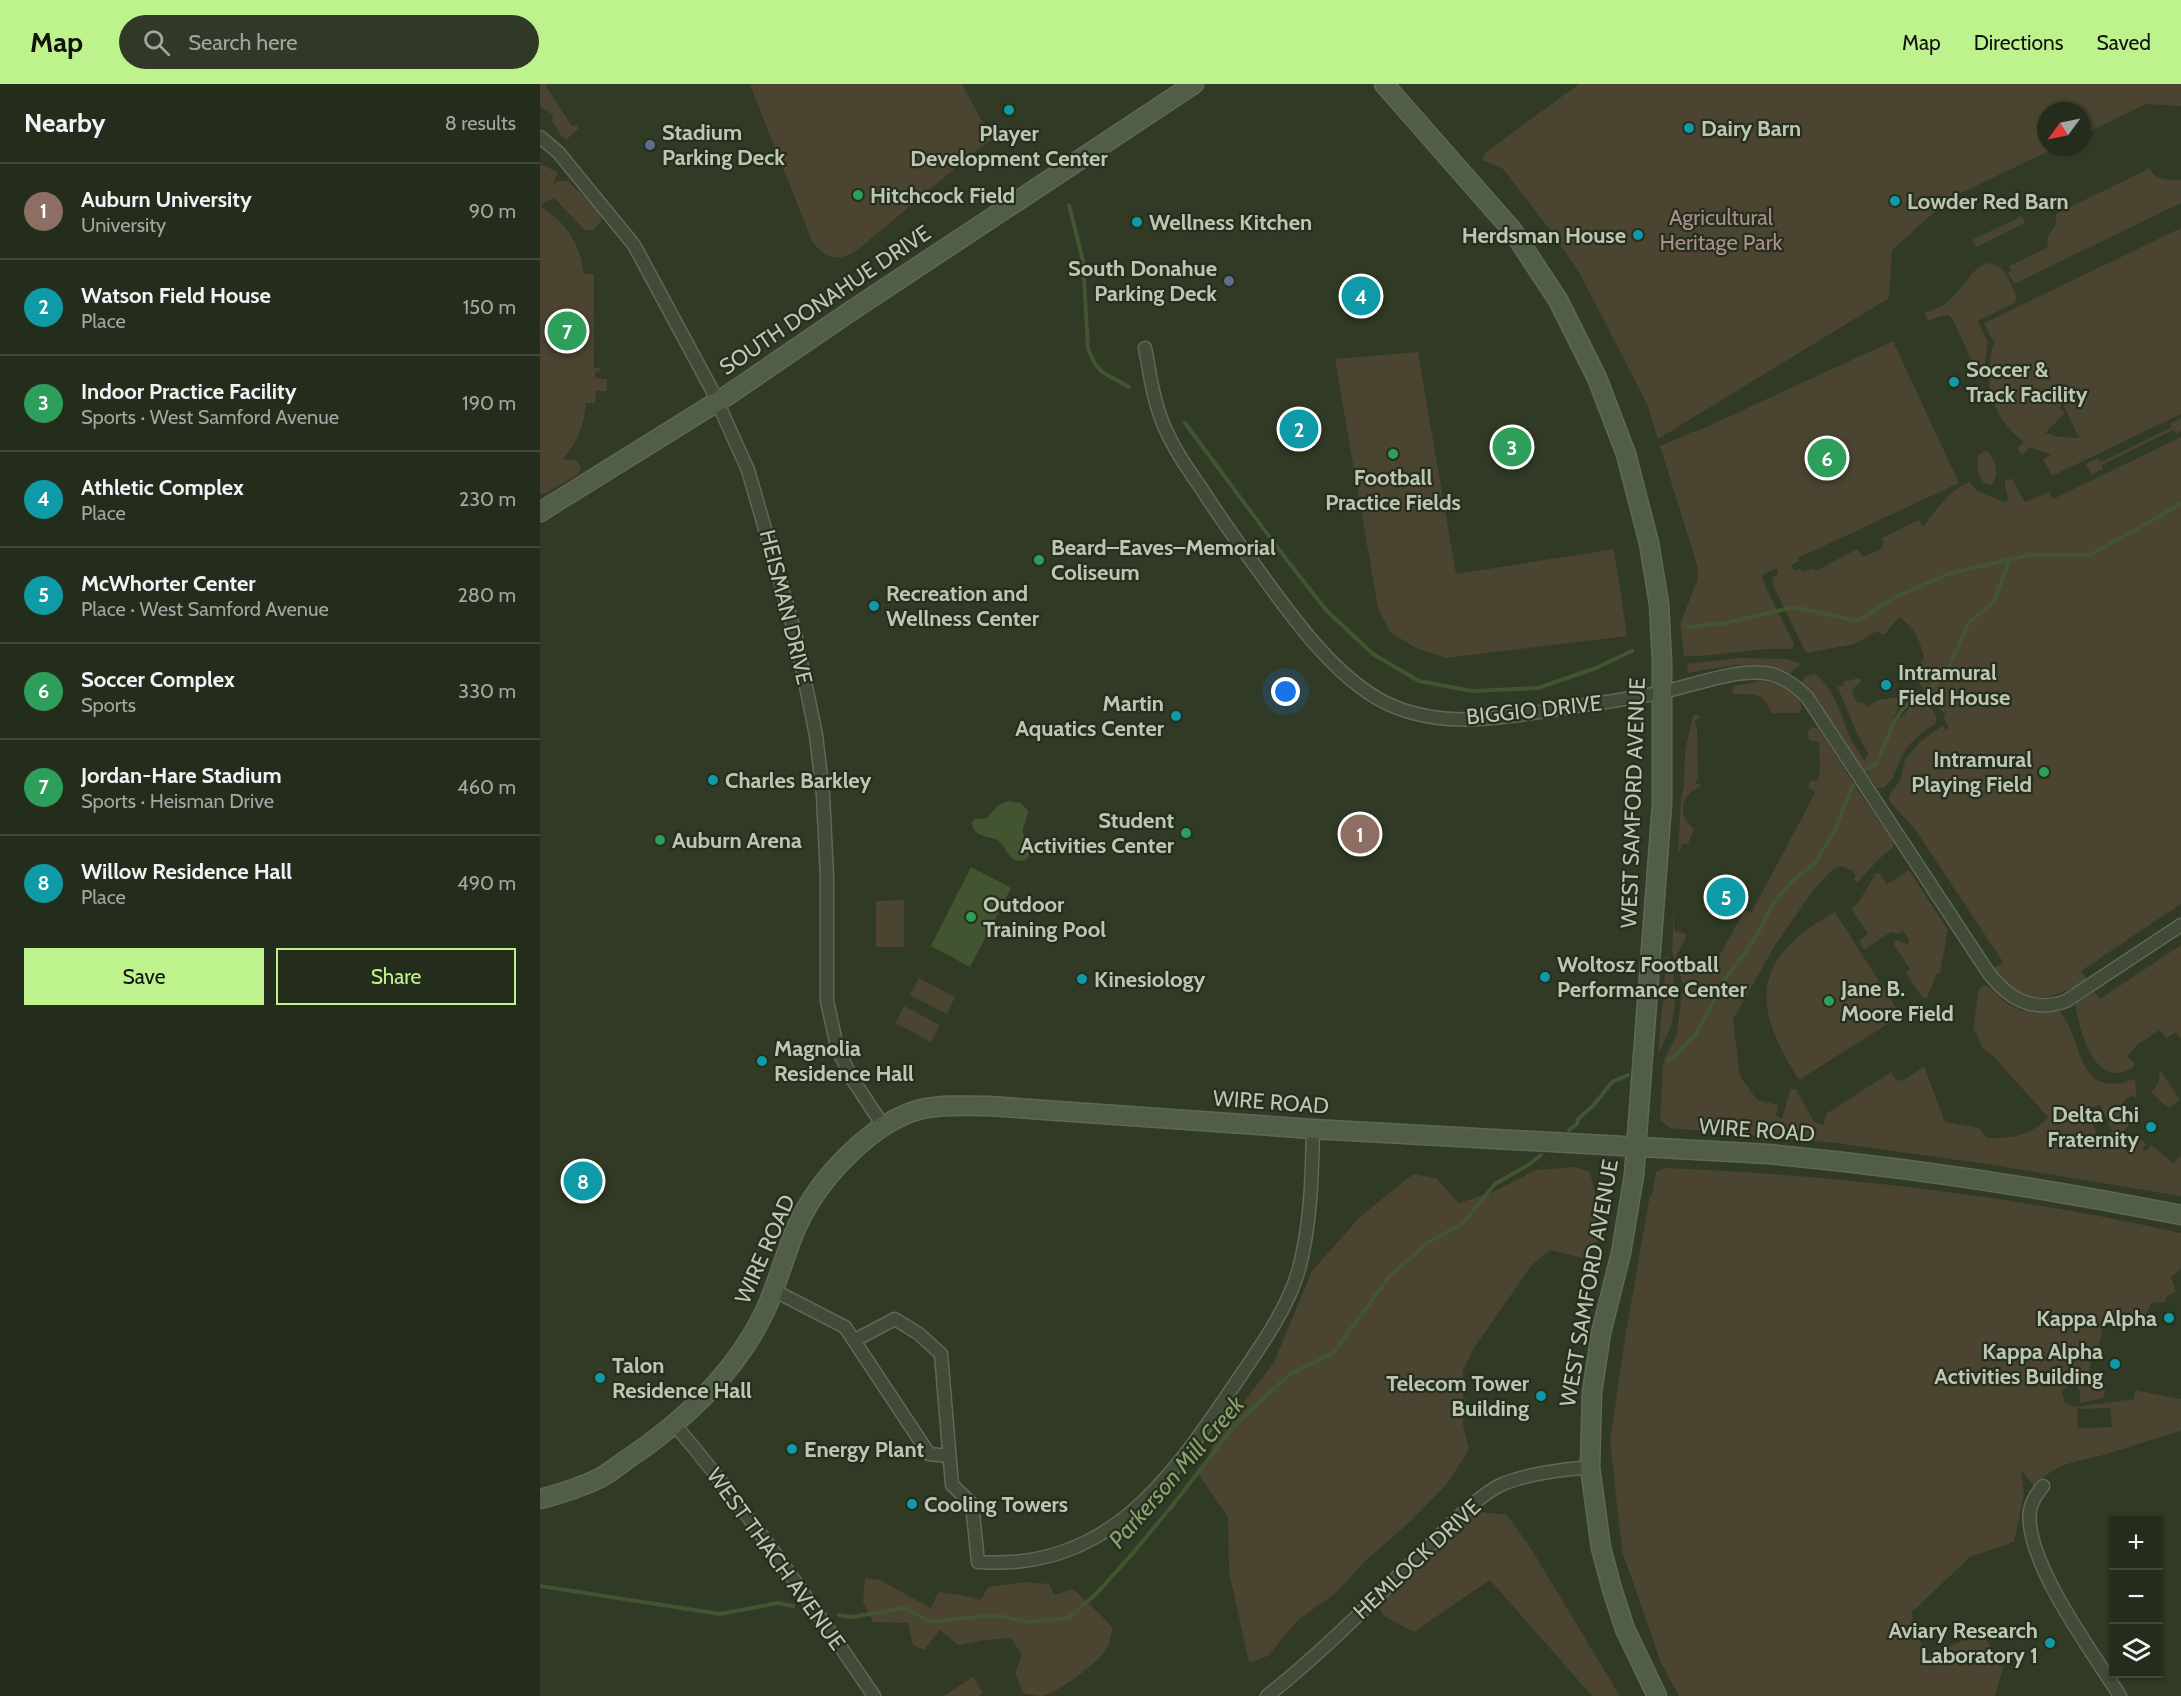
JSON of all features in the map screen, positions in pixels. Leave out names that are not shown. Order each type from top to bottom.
[{"type":"street","name":"SOUTH DONAHUE DRIVE","points":[[540,512],[717,402],[1194,84]]},
{"type":"street","name":"WEST SAMFORD AVENUE","points":[[1384,84],[1512,230],[1558,300],[1597,378],[1626,454],[1649,543],[1659,604],[1663,692],[1662,804],[1634,1175],[1621,1253],[1601,1333],[1592,1392],[1590,1467],[1601,1548],[1612,1589],[1625,1629],[1657,1696]]},
{"type":"street","name":"HEISMAN DRIVE","points":[[540,137],[558,152],[634,245],[717,402],[756,493],[792,624],[811,705],[823,795],[827,866],[827,1001],[836,1042],[853,1080],[884,1127]]},
{"type":"street","name":"BIGGIO DRIVE","points":[[1145,348],[1157,407],[1179,455],[1275,593],[1327,657],[1358,685],[1394,706],[1434,717],[1476,720],[1519,716],[1663,692],[1734,675],[1764,673],[1784,679],[1796,686],[1812,704],[1988,972],[2004,990],[2019,1001],[2043,1005],[2066,1000],[2181,925]]},
{"type":"street","name":"WIRE ROAD","points":[[540,1499],[562,1493],[600,1477],[675,1425],[697,1405],[743,1349],[764,1313],[798,1223],[819,1188],[845,1158],[884,1127],[903,1116],[941,1106],[1820,1159],[1993,1181],[2181,1215]]},
{"type":"street","points":[[855,1341],[895,1319],[919,1334],[941,1354],[952,1485],[972,1504],[978,1562],[1007,1564],[1035,1561],[1062,1554],[1101,1535],[1134,1510],[1164,1480],[1197,1439],[1261,1345],[1282,1309],[1298,1271],[1307,1230],[1314,1129]]},
{"type":"street","points":[[773,1290],[845,1327],[929,1454],[949,1456]]},
{"type":"street","name":"WEST THACH AVENUE","points":[[675,1425],[710,1467],[794,1578],[874,1696]]},
{"type":"street","name":"HEMLOCK DRIVE","points":[[1267,1696],[1339,1633],[1458,1518],[1492,1490],[1505,1483],[1548,1472],[1590,1467]]},
{"type":"street","points":[[2043,1486],[2030,1509],[2030,1528],[2037,1553],[2055,1591],[2120,1696]]},
{"type":"green space","points":[[540,84],[548,84],[546,86],[572,126],[577,124],[579,128],[566,140],[552,122],[553,115],[540,106]]},
{"type":"green space","name":"Hitchcock Field","points":[[962,84],[992,140],[978,149],[861,247],[847,255],[835,258],[823,253],[812,241],[750,85]]},
{"type":"green space","name":"Agricultural Heritage Park","points":[[1579,84],[2181,84],[2181,106],[2146,104],[2091,131],[2091,102],[2037,102],[2038,156],[1949,199],[1892,250],[1889,298],[1658,439],[1647,404],[1580,274],[1556,238],[1503,169],[1482,160],[1486,152]]},
{"type":"green space","points":[[540,164],[558,172],[553,184],[568,181],[601,214],[601,222],[593,230],[585,230],[554,198],[542,204],[541,207],[558,220],[571,235],[579,253],[584,274],[594,274],[594,368],[600,368],[600,371],[595,372],[595,378],[607,379],[607,391],[596,391],[595,403],[586,403],[579,433],[563,459],[577,461],[581,468],[579,474],[544,494],[540,493]]},
{"type":"green space","points":[[2150,168],[2159,178],[2181,180],[2181,203],[2014,284],[2008,273],[2011,271],[2009,266],[2048,247],[2047,238],[2056,224],[2056,214]]},
{"type":"green space","points":[[2022,216],[2025,223],[1976,247],[1972,240]]},
{"type":"green space","points":[[2181,228],[2181,414],[2052,476],[2043,459],[2051,455],[2030,447],[2022,455],[2017,449],[2024,442],[2004,421],[1997,409],[1989,383],[1991,354],[1995,340],[1993,341],[1984,323]],"holes":[[[2063,404],[2079,438],[2045,433],[2065,413],[2060,408]]]},
{"type":"green space","points":[[1989,263],[2004,271],[2017,297],[2015,303],[1978,321],[1988,343],[1983,374],[1976,370],[1952,318],[1949,315],[1928,321],[1924,313],[1946,303],[1977,269]]},
{"type":"green space","points":[[1893,341],[1959,483],[1798,558],[1799,561],[1791,565],[1794,571],[1800,568],[1802,571],[1812,569],[1816,571],[1857,549],[1864,557],[1882,548],[1881,545],[1884,543],[1881,538],[1919,520],[1923,527],[1949,495],[1970,482],[1977,491],[2006,503],[2008,498],[2005,480],[2012,479],[2025,502],[2049,492],[2053,499],[2181,437],[2181,904],[2081,971],[2087,980],[2048,996],[2026,995],[2004,981],[1994,968],[2003,962],[1914,828],[1889,801],[1890,794],[1900,781],[1905,760],[1920,742],[1943,725],[1946,730],[1949,728],[1943,717],[1946,714],[1936,707],[1911,671],[1920,665],[1924,657],[1916,634],[1909,625],[1899,617],[1884,635],[1877,631],[1855,644],[1806,653],[1773,585],[1772,578],[1778,574],[1777,568],[1762,575],[1765,586],[1794,644],[1792,649],[1684,656],[1680,624],[1697,581],[1698,568],[1660,446]]},
{"type":"green space","name":"Football Practice Fields","points":[[1418,352],[1456,574],[1614,549],[1627,636],[1446,658],[1416,648],[1391,633],[1378,609],[1335,359]]},
{"type":"green space","points":[[2181,418],[2181,431],[2176,434],[2173,430],[2102,465],[2103,469],[2091,475],[2086,464],[2098,458],[2101,462],[2172,427],[2170,424]]},
{"type":"green space","points":[[1987,450],[1996,467],[1996,476],[1991,485],[1983,482],[1978,470],[1978,455]]},
{"type":"green space","points":[[1738,658],[1787,659],[1802,664],[1790,674],[1765,666],[1752,665],[1688,673],[1687,664]]},
{"type":"green space","points":[[1816,674],[1833,696],[1852,740],[1865,761],[1868,753],[1837,687],[1844,685],[1844,681],[1861,678],[1852,694],[1857,702],[1865,703],[1867,707],[1878,700],[1911,695],[1899,707],[1893,719],[1901,718],[1911,706],[1925,698],[1936,716],[1936,723],[1909,745],[1892,779],[1883,788],[1877,788],[1867,774],[1868,770],[1865,768],[1862,771],[1814,696],[1801,682],[1806,676]]},
{"type":"green space","points":[[1761,681],[1774,683],[1793,693],[1801,703],[1801,710],[1798,713],[1771,713],[1761,698],[1732,692],[1733,686]]},
{"type":"green space","points":[[1693,715],[1700,717],[1695,721],[1698,778],[1695,783],[1700,784],[1700,787],[1688,795],[1683,806],[1685,818],[1694,829],[1688,844],[1682,844],[1678,855],[1685,751]]},
{"type":"green space","points":[[1812,727],[1818,728],[1893,841],[1893,848],[1879,859],[1857,883],[1854,879],[1856,875],[1851,870],[1840,866],[1833,869],[1814,889],[1774,947],[1733,1020],[1740,1076],[1757,1100],[1778,1105],[1776,1115],[1782,1119],[1790,1089],[1796,1089],[1814,1122],[1823,1125],[1826,1114],[1891,1072],[1897,1081],[1901,1079],[1903,1081],[1924,1066],[1945,1122],[1979,1128],[1987,1138],[2013,1137],[2028,1132],[2048,1117],[1993,1056],[1982,1048],[1973,1030],[1979,989],[1984,985],[2016,1008],[2037,1013],[2059,1011],[2067,1023],[2084,1064],[2091,1075],[2101,1082],[2115,1084],[2135,1079],[2137,1099],[2133,1096],[2128,1097],[2117,1110],[2130,1121],[2129,1125],[2115,1141],[2129,1153],[2141,1139],[2146,1144],[2142,1148],[2146,1151],[2152,1145],[2173,1163],[2179,1156],[2181,1157],[2181,1196],[1993,1165],[1836,1143],[1670,1128],[1660,1120],[1663,1063],[1677,1033],[1683,984],[1672,951],[1674,898],[1675,931],[1687,936],[1676,956],[1690,966],[1692,963],[1710,972],[1745,910],[1751,913],[1815,793],[1808,787],[1810,781],[1818,780],[1819,742],[1809,740],[1808,731]],"holes":[[[2100,1105],[2113,1132],[2099,1138],[2085,1110]]]},
{"type":"green space","points":[[1909,870],[1948,930],[1940,973],[1937,973],[1927,998],[1922,997],[1906,973],[1910,969],[1893,943],[1896,940],[1908,944],[1909,939],[1902,931],[1898,934],[1891,932],[1864,950],[1859,941],[1868,934],[1851,908],[1858,903],[1876,873],[1879,873],[1887,884]]},
{"type":"green space","points":[[904,900],[904,947],[876,947],[876,901]]},
{"type":"green space","name":"Jane B. Moore Field","points":[[1835,912],[1896,1008],[1894,1020],[1799,1080],[1772,1028],[1767,1006],[1768,985],[1774,965],[1787,947],[1808,929]]},
{"type":"green space","points":[[2181,945],[2181,1039],[2176,1032],[2166,1038],[2160,1030],[2137,1045],[2127,1057],[2134,1062],[2134,1067],[2120,1073],[2109,1072],[2091,1055],[2085,1042],[2075,1004],[2094,992],[2100,999]]},
{"type":"green space","points":[[1667,954],[1673,972],[1675,1002],[1669,1031],[1658,1053]]},
{"type":"green space","points":[[919,978],[955,997],[947,1014],[910,995]]},
{"type":"green space","points":[[904,1006],[940,1025],[931,1042],[895,1023]]},
{"type":"green space","points":[[2160,1070],[2180,1100],[2168,1108],[2151,1092],[2158,1084]]},
{"type":"green space","points":[[1575,1167],[1590,1172],[1599,1210],[1600,1237],[1587,1259],[1550,1250],[1532,1265],[1474,1348],[1463,1370],[1463,1424],[1469,1450],[1446,1485],[1412,1520],[1364,1562],[1337,1592],[1298,1620],[1268,1656],[1249,1663],[1229,1572],[1228,1517],[1199,1475],[1217,1438],[1274,1362],[1312,1271],[1361,1216],[1413,1174],[1436,1178],[1459,1203],[1493,1192],[1535,1170]]},
{"type":"green space","points":[[1664,1168],[1729,1171],[1924,1189],[2053,1208],[2181,1233],[2181,1269],[2171,1277],[2176,1292],[2167,1296],[2165,1302],[2151,1303],[2146,1315],[2145,1329],[2135,1327],[2136,1317],[2107,1311],[2097,1353],[2092,1356],[2088,1378],[2105,1383],[2104,1398],[2080,1403],[2080,1392],[2076,1384],[2067,1386],[2062,1392],[2065,1403],[2075,1407],[2134,1399],[2135,1390],[2181,1399],[2181,1431],[2069,1464],[2052,1471],[2034,1486],[2021,1470],[2024,1494],[2014,1542],[1970,1557],[1911,1613],[1926,1658],[1981,1631],[2003,1668],[1995,1696],[1679,1696],[1661,1663],[1622,1551],[1610,1441],[1626,1332],[1656,1172]],"holes":[[[2110,1408],[2112,1427],[2078,1428],[2077,1409]]]},
{"type":"green space","points":[[1467,1510],[1507,1515],[1530,1547],[1620,1696],[1592,1696],[1490,1580],[1414,1632],[1384,1616],[1374,1599]]},
{"type":"green space","points":[[865,1578],[880,1580],[931,1608],[938,1592],[981,1600],[988,1587],[1025,1582],[1049,1584],[1054,1595],[1073,1589],[1113,1628],[1104,1653],[1078,1676],[1042,1696],[1023,1693],[1015,1673],[1022,1655],[1011,1638],[958,1645],[940,1630],[924,1650],[913,1645],[908,1623],[873,1622],[863,1602]]},
{"type":"green space","points":[[973,1677],[983,1693],[979,1696],[944,1696]]},
{"type":"shaded area","points":[[1009,801],[1021,803],[1028,811],[1023,831],[1030,850],[1027,859],[1021,861],[1013,859],[999,841],[978,834],[972,822],[975,819],[987,818],[998,805]]},
{"type":"shaded area","name":"Outdoor Training Pool","points":[[971,867],[1011,888],[970,967],[931,946]]},
{"type":"waterway","name":"Parkerson Mill Creek","points":[[1069,205],[1083,261],[1088,349],[1095,364],[1102,372],[1129,387]]},
{"type":"waterway","name":"Parkerson Mill Creek","points":[[1185,423],[1326,610],[1373,654],[1419,681],[1472,691],[1538,688],[1596,668],[1632,651]]},
{"type":"waterway","name":"Parkerson Mill Creek","points":[[1687,627],[1725,623],[1794,607],[1857,621],[1898,596],[1948,574],[2029,555],[2090,555],[2181,504]]},
{"type":"waterway","name":"Parkerson Mill Creek","points":[[1927,692],[1946,673],[1969,622],[1993,603],[2010,559]]},
{"type":"waterway","name":"Parkerson Mill Creek","points":[[1880,756],[1899,714],[1919,696]]},
{"type":"waterway","name":"Parkerson Mill Creek","points":[[1865,770],[1877,763]]},
{"type":"waterway","name":"Parkerson Mill Creek","points":[[1668,1060],[1673,1058],[1696,1034],[1726,978],[1753,942],[1772,905],[1793,880],[1815,863],[1834,832],[1853,785]]},
{"type":"waterway","name":"Parkerson Mill Creek","points":[[1569,1130],[1577,1124],[1578,1119],[1593,1106],[1612,1082],[1628,1075]]},
{"type":"waterway","name":"Parkerson Mill Creek","points":[[839,1615],[852,1617],[905,1608],[931,1622],[994,1615],[1029,1622],[1068,1618],[1096,1594],[1133,1553],[1235,1425],[1289,1375],[1333,1353],[1389,1277],[1427,1243],[1462,1224],[1495,1184],[1541,1155]]},
{"type":"waterway","name":"Parkerson Mill Creek","points":[[540,1586],[720,1614],[778,1603],[793,1606]]},
{"type":"place","name":"Player Development Center","points":[[1009,110]]},
{"type":"place","name":"Dairy Barn","points":[[1689,128]]},
{"type":"place","name":"Stadium Parking Deck","points":[[650,145]]},
{"type":"place","name":"Hitchcock Field","points":[[858,195]]},
{"type":"place","name":"Lowder Red Barn","points":[[1895,201]]},
{"type":"place","name":"Wellness Kitchen","points":[[1137,222]]},
{"type":"place","name":"Herdsman House","points":[[1638,235]]},
{"type":"place","name":"South Donahue Parking Deck","points":[[1229,281]]},
{"type":"place","name":"Athletic Complex","points":[[1361,296]]},
{"type":"place","name":"Jordan-Hare Stadium","points":[[567,331]]},
{"type":"place","name":"Soccer & Track Facility","points":[[1954,382]]},
{"type":"place","name":"Watson Field House","points":[[1299,429]]},
{"type":"place","name":"Indoor Practice Facility","points":[[1512,447]]},
{"type":"place","name":"Football Practice Fields","points":[[1393,454]]},
{"type":"place","name":"Soccer Complex","points":[[1827,458]]},
{"type":"place","name":"Beard–Eaves–Memorial Coliseum","points":[[1039,560]]},
{"type":"place","name":"Recreation and Wellness Center","points":[[874,606]]},
{"type":"place","name":"Intramural Field House","points":[[1886,685]]},
{"type":"place","name":"Martin Aquatics Center","points":[[1176,716]]},
{"type":"place","name":"Intramural Playing Field","points":[[2044,772]]},
{"type":"place","name":"Charles Barkley","points":[[713,780]]},
{"type":"place","name":"Student Activities Center","points":[[1186,833]]},
{"type":"place","name":"Auburn University","points":[[1360,834]]},
{"type":"place","name":"Auburn Arena","points":[[660,840]]},
{"type":"place","name":"McWhorter Center","points":[[1726,897]]},
{"type":"place","name":"Outdoor Training Pool","points":[[971,917]]},
{"type":"place","name":"Woltosz Football Performance Center","points":[[1545,977]]},
{"type":"place","name":"Kinesiology","points":[[1082,979]]},
{"type":"place","name":"Jane B. Moore Field","points":[[1829,1001]]},
{"type":"place","name":"Magnolia Residence Hall","points":[[762,1061]]},
{"type":"place","name":"Delta Chi Fraternity","points":[[2151,1127]]},
{"type":"place","name":"Willow Residence Hall","points":[[583,1181]]},
{"type":"place","name":"Kappa Alpha","points":[[2169,1318]]},
{"type":"place","name":"Kappa Alpha Activities Building","points":[[2115,1364]]},
{"type":"place","name":"Talon Residence Hall","points":[[600,1378]]},
{"type":"place","name":"Telecom Tower Building","points":[[1541,1396]]},
{"type":"place","name":"Energy Plant","points":[[792,1449]]},
{"type":"place","name":"Cooling Towers","points":[[912,1504]]},
{"type":"place","name":"Aviary Research Laboratory 1","points":[[2050,1643]]}]
